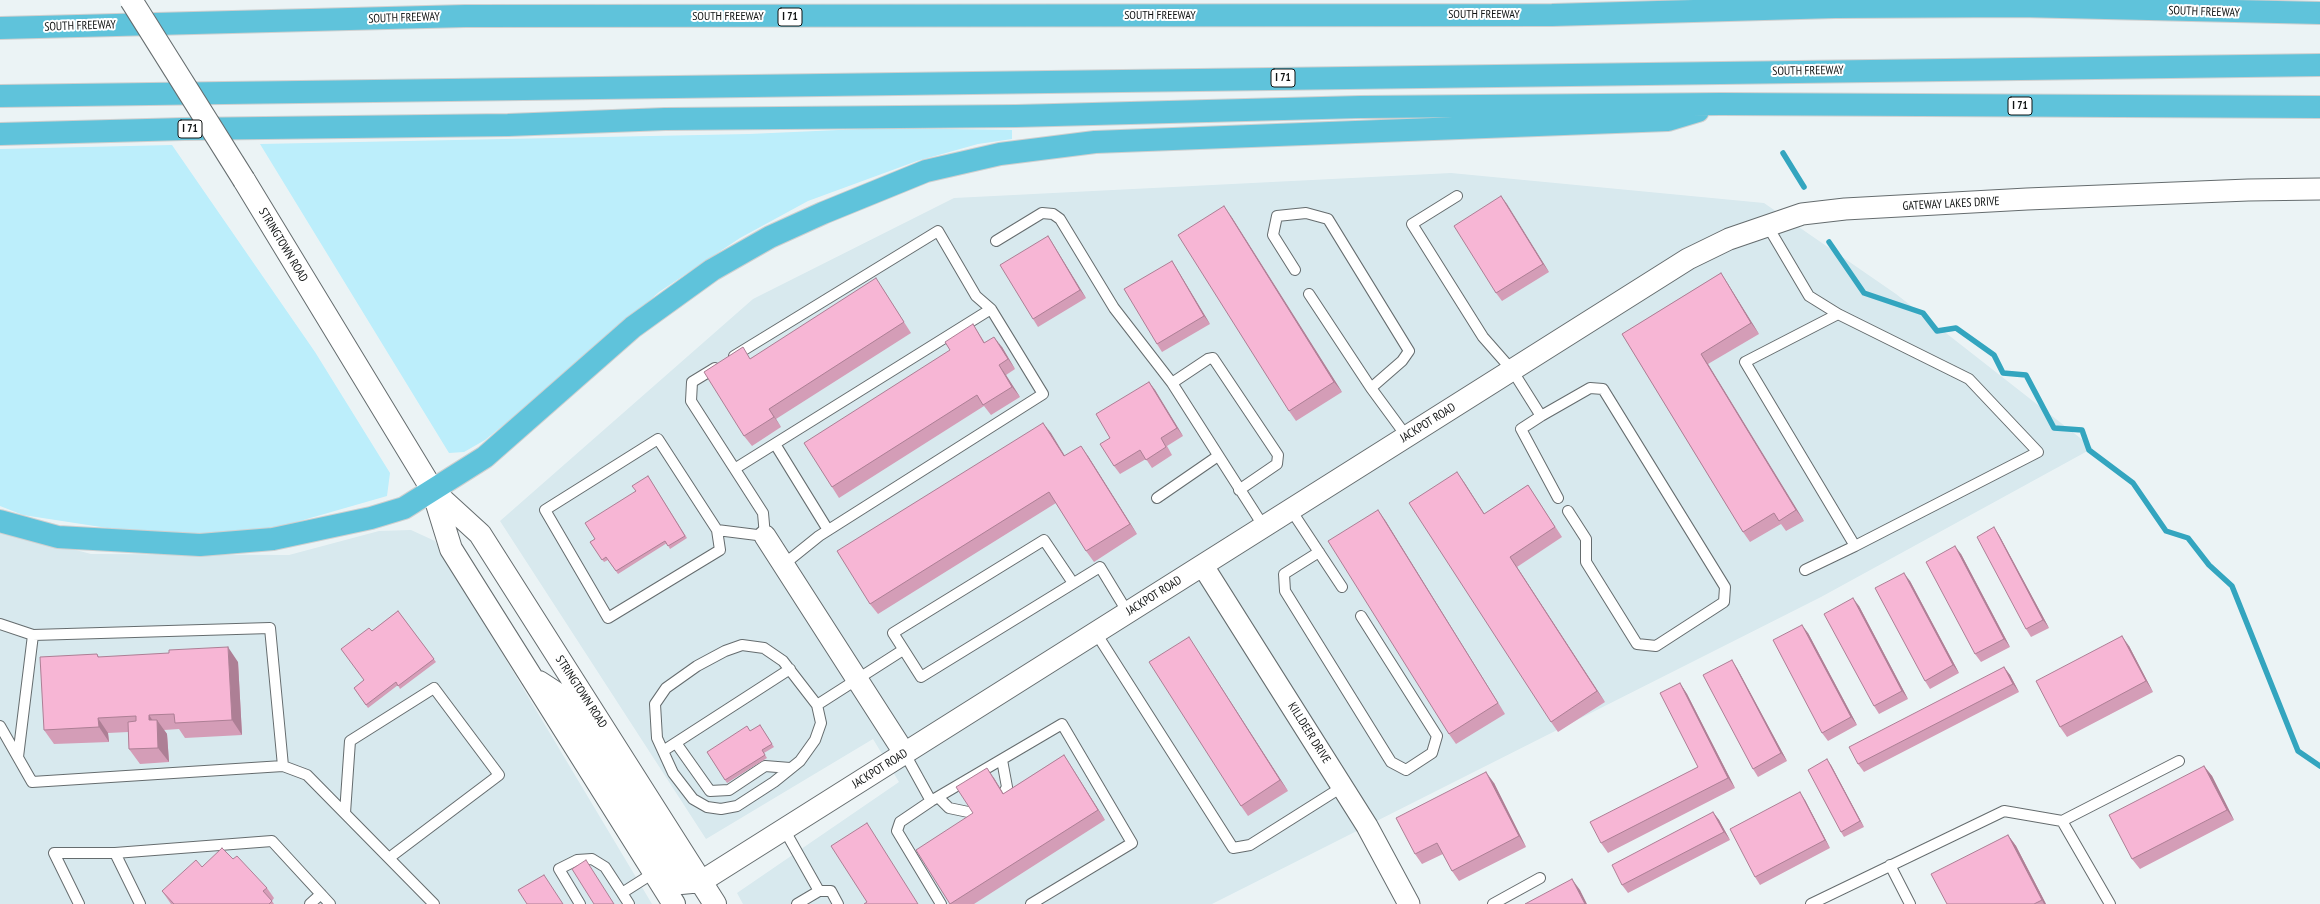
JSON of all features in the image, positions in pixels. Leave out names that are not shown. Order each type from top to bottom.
[{"type":"highway","name":"SOUTH FREEWAY","points":[[0,28],[465,16],[1552,16],[1835,7],[2020,6],[2320,13]]},
{"type":"highway","name":"SOUTH FREEWAY","points":[[0,96],[2320,65]]},
{"type":"highway","name":"I 71","points":[[0,134],[184,129],[508,125],[665,119],[1024,115],[1360,107],[1721,104],[2320,107]]},
{"type":"highway","points":[[0,521],[58,537],[200,545],[273,539],[371,518],[404,508],[485,457],[633,327],[712,270],[770,237],[822,213],[926,171],[1000,154],[1095,142],[1668,120],[1721,104]]},
{"type":"main road","name":"STRINGTOWN ROAD","points":[[131,0],[244,180],[433,491],[451,549],[674,904]]},
{"type":"main road","name":"STRINGTOWN ROAD","points":[[433,491],[480,534],[702,881],[715,904]]},
{"type":"main road","points":[[532,677],[565,699],[681,883],[702,881]]},
{"type":"street","name":"GATEWAY LAKES DRIVE","points":[[1606,310],[1688,259],[1729,239],[1802,214],[1845,209],[2027,199],[2248,190],[2320,190]]},
{"type":"street","name":"JACKPOT ROAD","points":[[702,881],[1203,566],[1606,310]]},
{"type":"street","points":[[765,536],[905,754]]},
{"type":"street","name":"KILLDEER DRIVE","points":[[1203,566],[1367,826],[1409,904]]},
{"type":"lane","points":[[1457,196],[1412,224],[1483,337],[1512,370],[1541,416]]},
{"type":"lane","points":[[996,241],[1042,213],[1053,214],[1060,219],[1114,308],[1172,383],[1264,527]]},
{"type":"lane","points":[[1295,270],[1273,235],[1277,216],[1306,213],[1328,219],[1409,351],[1402,361],[1371,388]]},
{"type":"lane","points":[[1767,225],[1810,296],[1838,314],[1969,379],[2038,452],[1805,570]]},
{"type":"lane","points":[[717,530],[765,536],[763,513],[736,468],[691,401],[692,382],[938,231],[976,296],[991,309],[1043,394],[828,530],[783,565]]},
{"type":"lane","points":[[1309,294],[1371,388],[1407,436]]},
{"type":"lane","points":[[736,468],[991,309]]},
{"type":"lane","points":[[1838,314],[1745,362],[1855,546]]},
{"type":"lane","points":[[1172,383],[1208,358],[1213,358],[1216,360],[1278,455],[1277,464],[1239,490]]},
{"type":"lane","points":[[1558,498],[1521,429],[1590,388],[1603,390],[1725,586],[1724,602],[1656,646],[1637,644],[1586,562],[1586,538],[1568,511]]},
{"type":"lane","points":[[658,438],[717,530],[720,550],[608,618],[545,510],[658,438]]},
{"type":"lane","points":[[775,444],[828,530]]},
{"type":"lane","points":[[1156,498],[1218,456]]},
{"type":"lane","points":[[1291,510],[1342,587]]},
{"type":"lane","points":[[1073,583],[1044,540],[893,633],[921,678],[1100,567],[1128,613]]},
{"type":"lane","points":[[1319,552],[1284,574],[1285,592],[1391,762],[1406,770],[1432,753],[1436,736],[1361,616]]},
{"type":"lane","points":[[0,624],[33,635],[270,628],[283,766]]},
{"type":"lane","points":[[1096,633],[1233,848],[1250,845],[1342,787]]},
{"type":"lane","points":[[18,757],[33,635]]},
{"type":"lane","points":[[742,645],[764,648],[783,661],[816,705],[821,723],[815,740],[800,761],[737,806],[721,809],[706,807],[693,798],[673,773],[657,738],[655,704],[666,688],[697,666],[725,651],[742,645]]},
{"type":"lane","points":[[816,705],[903,650]]},
{"type":"lane","points":[[663,751],[790,669]]},
{"type":"lane","points":[[345,813],[350,741],[434,688],[499,775],[389,858]]},
{"type":"lane","points":[[942,904],[897,831],[900,822],[935,799],[1062,724],[1132,843],[1031,904]]},
{"type":"lane","points":[[0,726],[32,782],[283,766],[307,775],[434,904]]},
{"type":"lane","points":[[676,743],[710,791],[729,790],[764,766],[790,768]]},
{"type":"lane","points":[[905,754],[935,799],[949,808],[973,813]]},
{"type":"lane","points":[[1002,760],[1007,787],[1004,794]]},
{"type":"lane","points":[[1811,904],[2004,811],[2062,821],[2179,760]]},
{"type":"lane","points":[[2062,821],[2110,904]]},
{"type":"lane","points":[[784,829],[819,891]]},
{"type":"lane","points":[[79,904],[54,853],[115,853],[272,840],[330,904]]},
{"type":"lane","points":[[115,853],[140,904]]},
{"type":"lane","points":[[580,904],[559,869],[577,860],[592,859],[605,867],[629,904]]},
{"type":"lane","points":[[1890,865],[1910,904]]},
{"type":"lane","points":[[622,892],[655,872]]},
{"type":"lane","points":[[1493,904],[1540,878]]},
{"type":"lane","points":[[797,904],[819,891],[831,891],[838,904]]},
{"type":"lane","points":[[310,904],[321,894]]},
{"type":"shaded area","points":[[884,128],[1012,130],[1012,139],[978,144],[917,161],[808,201],[740,238],[659,292],[582,362],[485,440],[464,452],[449,453],[260,144],[749,134]]},
{"type":"shaded area","points":[[172,145],[315,352],[390,473],[387,496],[265,531],[153,535],[23,515],[0,506],[0,149]]},
{"type":"shaded area","points":[[1451,173],[1764,203],[1896,294],[2093,448],[1821,597],[1212,904],[743,904],[737,893],[899,782],[873,739],[706,839],[500,521],[753,299],[954,198]]},
{"type":"shaded area","points":[[0,530],[91,554],[289,555],[379,531],[411,530],[435,541],[652,904],[0,904]]},
{"type":"building","points":[[1501,196],[1543,264],[1496,293],[1454,226]]},
{"type":"building","points":[[1224,206],[1334,382],[1289,411],[1178,235]]},
{"type":"building","points":[[1048,236],[1080,290],[1033,319],[1000,265]]},
{"type":"building","points":[[1172,261],[1204,316],[1157,344],[1124,289]]},
{"type":"building","points":[[1721,273],[1751,323],[1701,354],[1796,510],[1779,521],[1774,513],[1743,532],[1622,334]]},
{"type":"building","points":[[876,278],[904,322],[769,409],[774,417],[744,436],[704,372],[743,347],[750,359]]},
{"type":"building","points":[[973,324],[984,343],[994,337],[1008,359],[999,365],[1012,387],[983,405],[977,395],[832,487],[804,443],[950,350],[945,342]]},
{"type":"building","points":[[1149,382],[1177,428],[1161,438],[1166,447],[1146,460],[1140,450],[1114,466],[1100,444],[1110,438],[1096,414]]},
{"type":"building","points":[[1043,423],[1064,456],[1081,446],[1130,524],[1086,551],[1049,492],[870,604],[837,551]]},
{"type":"building","points":[[1457,472],[1484,514],[1528,485],[1555,527],[1510,557],[1597,691],[1551,722],[1409,503]]},
{"type":"building","points":[[648,476],[685,536],[668,546],[665,541],[616,571],[606,557],[602,560],[590,542],[595,539],[585,523],[636,491],[632,486]]},
{"type":"building","points":[[1378,510],[1498,703],[1449,734],[1328,541]]},
{"type":"building","points":[[1994,527],[2043,620],[2026,629],[1977,537]]},
{"type":"building","points":[[1955,546],[2004,639],[1975,654],[1926,562]]},
{"type":"building","points":[[1904,573],[1953,665],[1925,681],[1875,588]]},
{"type":"building","points":[[1853,598],[1902,691],[1874,706],[1824,614]]},
{"type":"building","points":[[398,611],[434,659],[398,686],[396,682],[366,705],[354,688],[364,680],[341,649],[369,628],[372,631]]},
{"type":"building","points":[[1802,625],[1851,717],[1822,733],[1773,640]]},
{"type":"building","points":[[2122,636],[2146,681],[2060,727],[2036,681]]},
{"type":"building","points":[[1189,637],[1280,780],[1241,806],[1149,662]]},
{"type":"building","points":[[228,647],[232,720],[175,723],[174,714],[149,715],[149,720],[157,720],[158,748],[129,749],[128,722],[136,721],[136,716],[98,718],[99,727],[44,730],[40,657],[97,654],[98,657],[169,653],[169,650]]},
{"type":"building","points":[[1732,660],[1781,753],[1753,769],[1703,675]]},
{"type":"building","points":[[2004,667],[2013,684],[1858,764],[1849,747]]},
{"type":"building","points":[[1680,683],[1728,778],[1601,843],[1590,822],[1698,767],[1660,693]]},
{"type":"building","points":[[760,725],[772,744],[762,750],[765,755],[725,780],[707,752],[747,726],[750,731]]},
{"type":"building","points":[[1064,755],[1098,810],[950,904],[916,850],[973,813],[956,787],[987,768],[1003,794]]},
{"type":"building","points":[[1827,759],[1860,821],[1841,832],[1808,770]]},
{"type":"building","points":[[2204,766],[2227,810],[2132,859],[2109,815]]},
{"type":"building","points":[[1486,772],[1519,836],[1452,871],[1437,843],[1415,854],[1396,818]]},
{"type":"building","points":[[1800,792],[1825,840],[1755,877],[1730,829]]},
{"type":"building","points":[[1713,812],[1724,832],[1622,885],[1612,865]]},
{"type":"building","points":[[867,823],[918,904],[864,904],[867,902],[831,846]]},
{"type":"building","points":[[2008,835],[2042,900],[2034,904],[1947,904],[1931,874]]},
{"type":"building","points":[[222,848],[233,859],[237,856],[267,888],[263,891],[272,901],[269,904],[174,904],[162,891],[196,860],[202,867]]},
{"type":"building","points":[[586,860],[614,904],[594,904],[572,869]]},
{"type":"building","points":[[544,875],[563,904],[527,904],[518,890]]},
{"type":"building","points":[[1572,879],[1585,904],[1525,904]]},
{"type":"waterway","points":[[1783,153],[1804,187]]},
{"type":"waterway","points":[[1829,242],[1864,293],[1923,313],[1937,331],[1956,328],[1994,355],[2003,373],[2026,375],[2054,428],[2082,430],[2089,450],[2133,483],[2166,531],[2188,538],[2209,565],[2232,586],[2298,751],[2320,766]]}]
